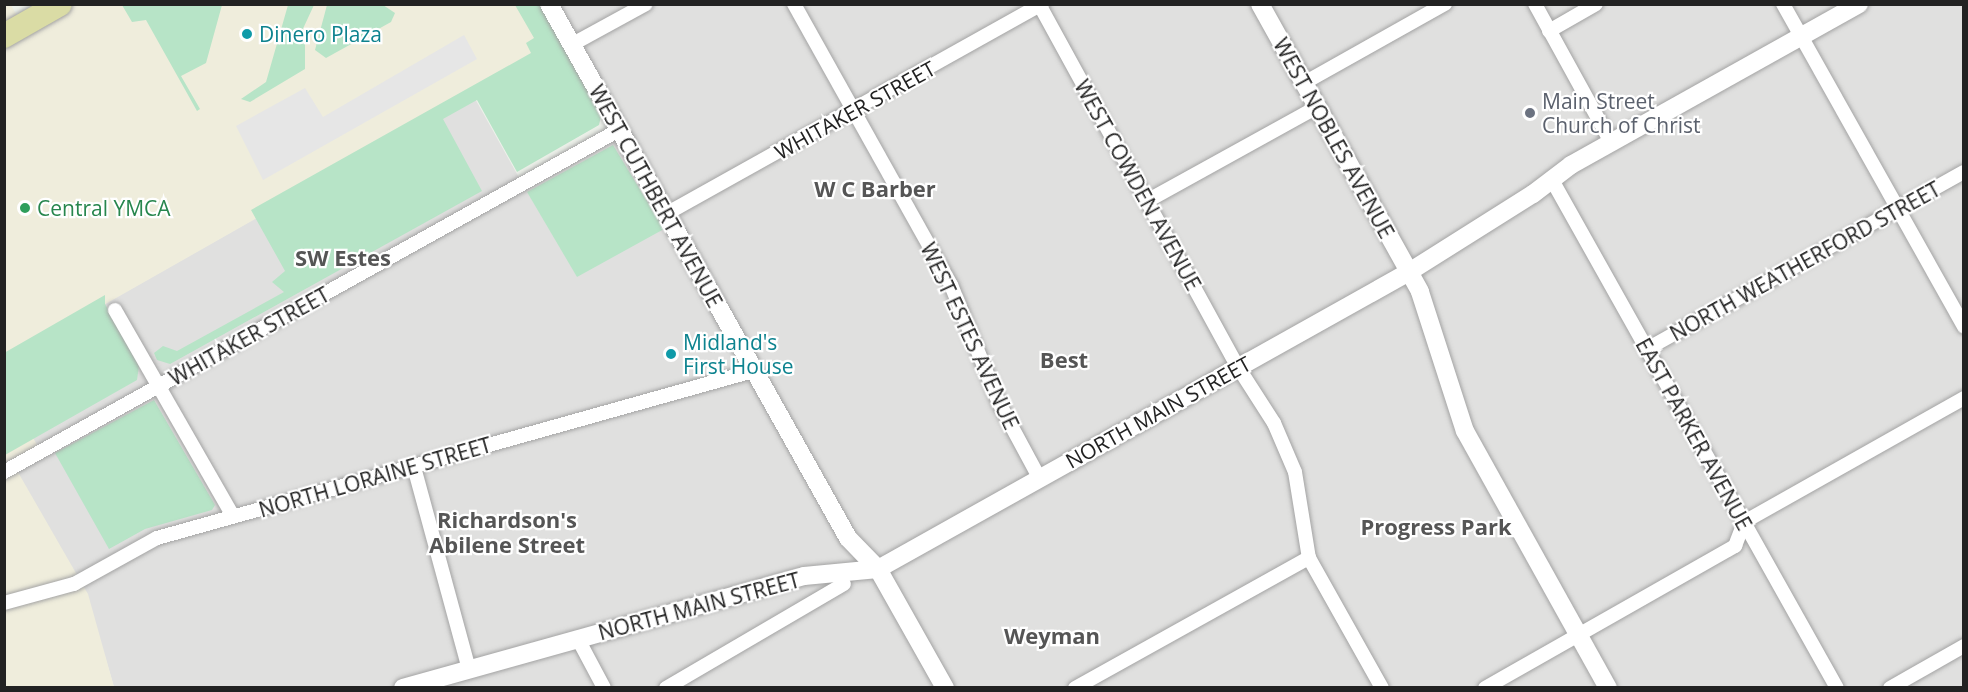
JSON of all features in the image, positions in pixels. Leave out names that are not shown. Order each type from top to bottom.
[{"type":"highway","points":[[4,36],[60,4]]},
{"type":"street","name":"WEST CUTHBERT AVENUE","points":[[549,4],[848,538],[878,569],[945,687]]},
{"type":"street","points":[[571,45],[646,4]]},
{"type":"street","name":"WEST ESTES AVENUE","points":[[794,4],[951,285],[999,403],[1040,479]]},
{"type":"street","name":"WEST NOBLES AVENUE","points":[[1260,4],[1420,292],[1465,431],[1608,687]]},
{"type":"street","points":[[1304,83],[1445,4]]},
{"type":"street","points":[[1535,4],[1611,142]]},
{"type":"street","points":[[1549,31],[1596,4]]},
{"type":"street","points":[[1783,4],[1964,327]]},
{"type":"street","name":"NORTH MAIN STREET","points":[[403,687],[804,576],[878,569],[1409,272],[1611,142],[1858,4]]},
{"type":"street","name":"WHITAKER STREET","points":[[666,214],[1040,5]]},
{"type":"street","name":"WEST COWDEN AVENUE","points":[[1040,5],[1288,453],[1300,494],[1309,558]]},
{"type":"street","points":[[1147,201],[1317,107]]},
{"type":"street","name":"WHITAKER STREET","points":[[4,472],[619,130]]},
{"type":"street","name":"NORTH WEATHERFORD STREET","points":[[1647,349],[1964,172]]},
{"type":"street","name":"EAST PARKER AVENUE","points":[[1551,180],[1837,687]]},
{"type":"street","points":[[115,310],[233,516]]},
{"type":"street","name":"NORTH LORAINE STREET","points":[[4,603],[74,584],[157,538],[753,371]]},
{"type":"street","points":[[1485,687],[1735,546],[1744,522],[1964,398]]},
{"type":"street","points":[[414,467],[469,669]]},
{"type":"street","points":[[1075,687],[1309,558],[1382,687]]},
{"type":"street","points":[[666,687],[844,584]]},
{"type":"street","points":[[578,639],[604,687]]},
{"type":"street","points":[[1890,687],[1964,646]]},
{"type":"shaded area","points":[[62,4],[549,5],[569,41],[5,361],[5,5],[11,5],[23,26]]},
{"type":"shaded area","points":[[549,5],[1963,5],[1963,687],[114,687],[105,656],[15,466],[4,361],[473,95],[522,183],[619,130]]},
{"type":"shaded area","points":[[464,35],[477,59],[263,180],[236,126],[305,88],[323,117]]},
{"type":"shaded area","points":[[4,386],[41,452],[15,467],[88,594],[114,687],[5,687]]},
{"type":"green space","points":[[122,5],[222,5],[206,63],[181,76],[200,109],[197,111],[146,20],[132,22]]},
{"type":"green space","points":[[288,5],[314,5],[301,33],[305,40],[305,69],[250,102],[241,99],[266,82]]},
{"type":"green space","points":[[327,5],[383,5],[395,13],[391,22],[326,58],[315,50]]},
{"type":"green space","points":[[515,5],[540,5],[601,116],[599,125],[517,172],[477,100],[443,119],[482,191],[170,364],[157,360],[154,353],[163,346],[177,351],[284,292],[272,282],[285,271],[251,210],[531,53],[526,43],[534,38]]},
{"type":"green space","points":[[613,145],[664,229],[577,277],[527,192]]},
{"type":"green space","points":[[105,295],[105,304],[139,366],[137,380],[5,455],[4,353]]},
{"type":"green space","points":[[154,400],[215,505],[212,510],[145,529],[109,549],[55,453]]},
{"type":"place","name":"Dinero Plaza","points":[[247,34]]},
{"type":"place","name":"Main Street Church of Christ","points":[[1530,113]]},
{"type":"place","name":"Central YMCA","points":[[25,208]]},
{"type":"place","name":"Midland's First House","points":[[671,354]]},
{"type":"district","name":"W C Barber","points":[[875,189]]},
{"type":"district","name":"SW Estes","points":[[343,258]]},
{"type":"district","name":"Best","points":[[1064,360]]},
{"type":"district","name":"Progress Park","points":[[1436,527]]},
{"type":"district","name":"Richardson's Abilene Street","points":[[507,532]]},
{"type":"district","name":"Weyman","points":[[1052,636]]}]
